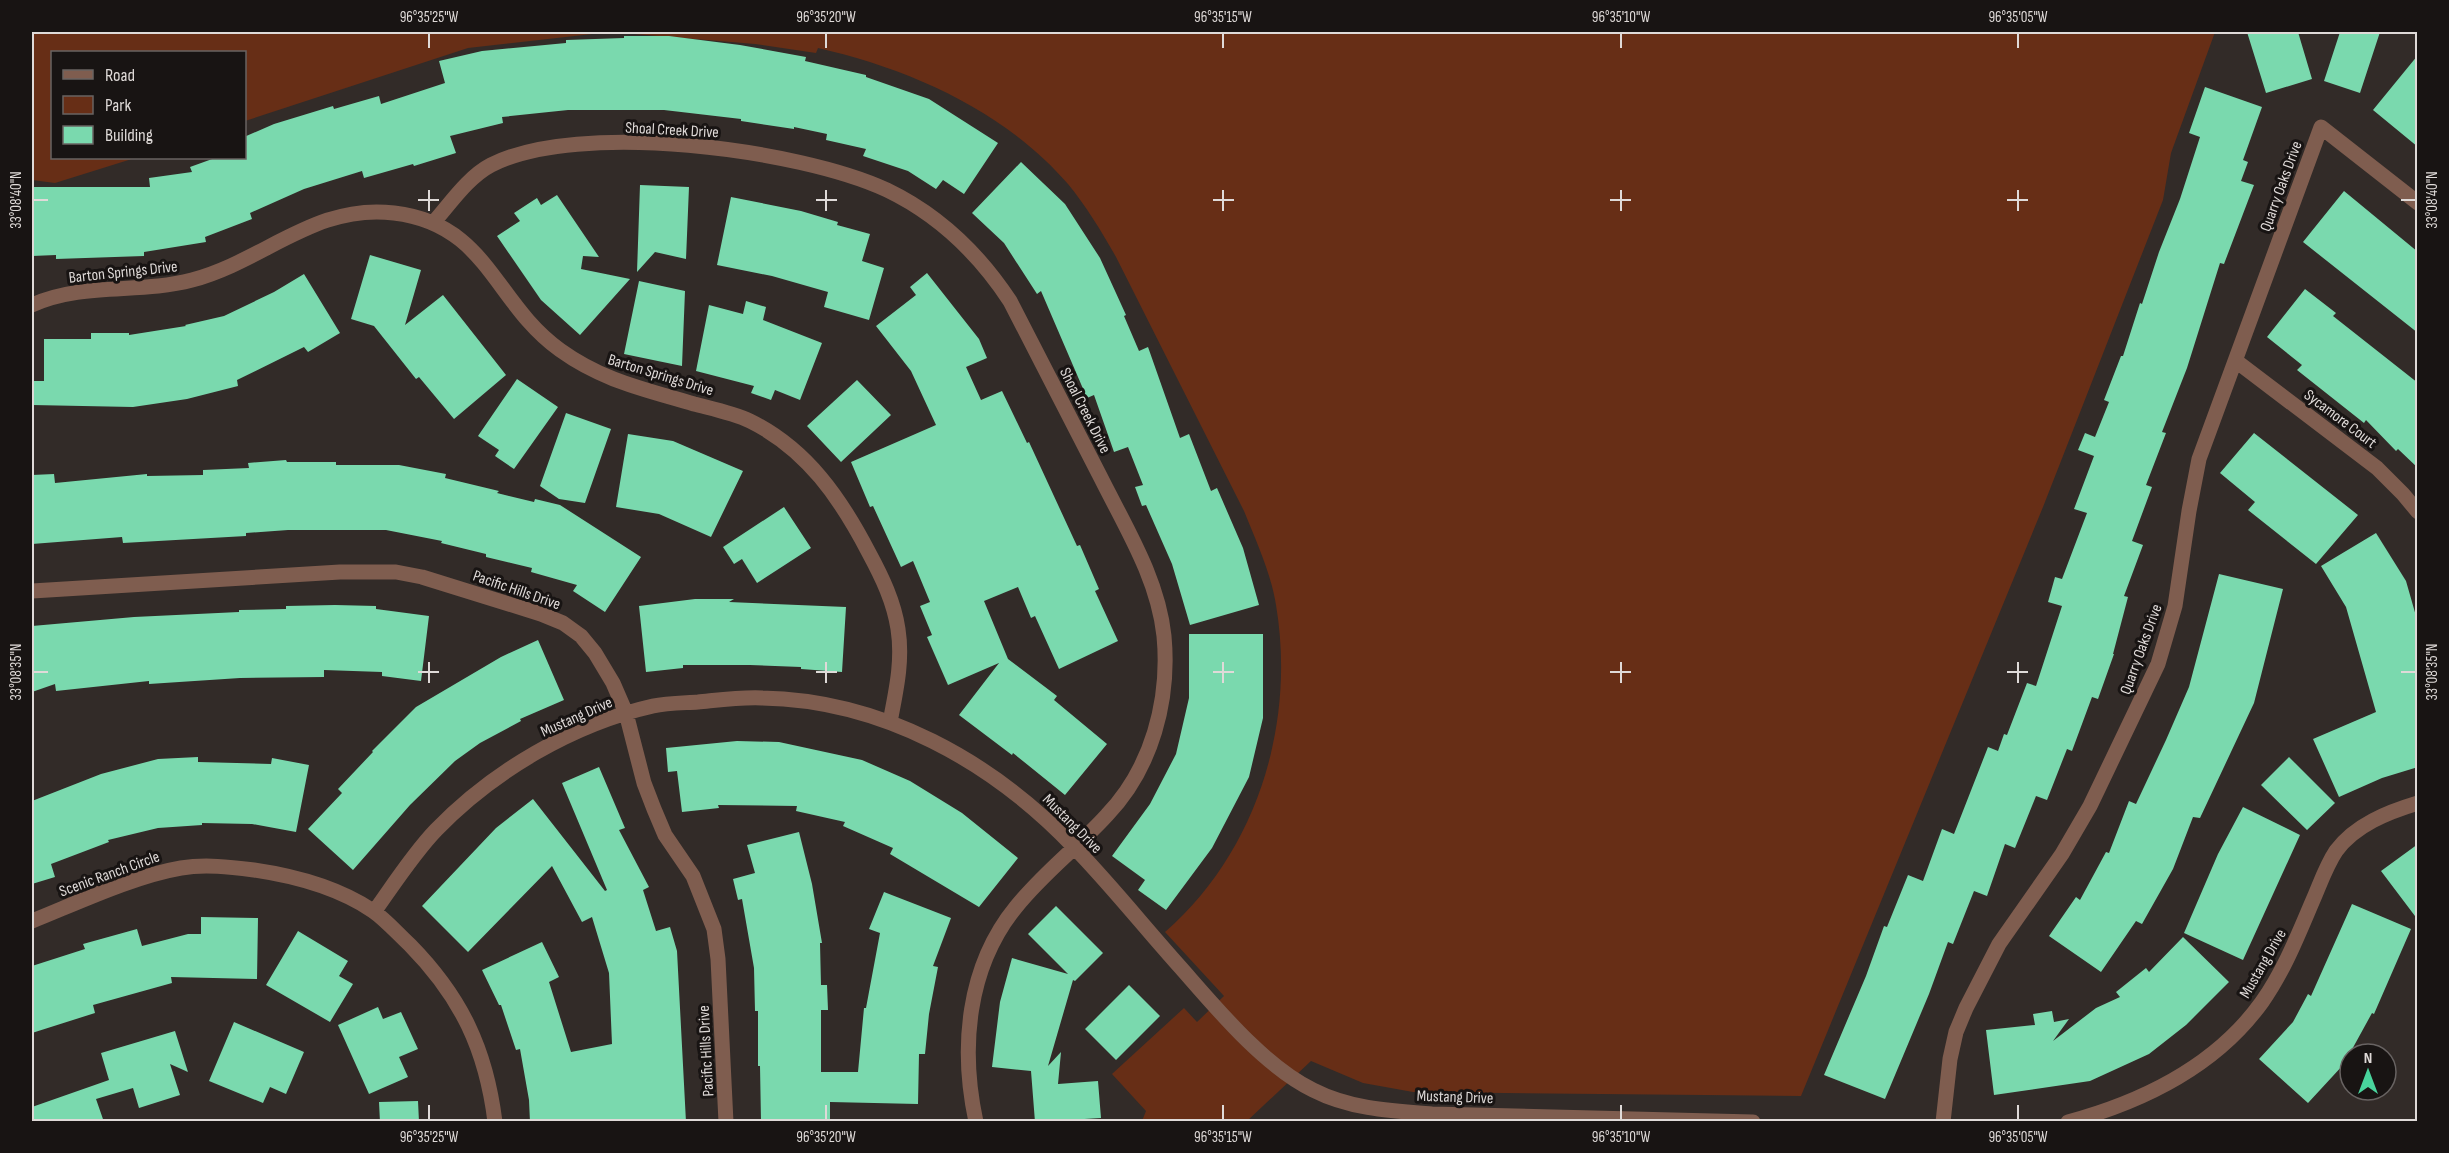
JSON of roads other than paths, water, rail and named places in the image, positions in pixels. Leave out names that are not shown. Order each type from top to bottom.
[{"type":"street","name":"Quarry Oaks Drive","points":[[1943,1122],[1950,1059],[1956,1032],[1966,1008],[1999,944],[2062,854],[2090,806],[2158,664],[2175,606],[2188,511],[2199,459],[2321,127],[2418,203]]},
{"type":"street","name":"Shoal Creek Drive","points":[[433,223],[470,182],[489,166],[510,157],[538,150],[575,145],[669,143],[765,155],[847,176],[886,190],[916,207],[943,225],[969,248],[993,275],[1010,301],[1136,547],[1154,591],[1164,634],[1165,667],[1161,708],[1153,737],[1140,768],[1125,793],[1107,815],[1015,908],[994,942],[970,1010],[966,1057],[975,1122]]},
{"type":"street","name":"Barton Springs Drive","points":[[32,305],[70,293],[160,286],[197,279],[239,264],[319,221],[345,214],[393,212],[433,223],[455,234],[475,252],[532,324],[555,347],[578,362],[602,376],[625,384],[749,421],[776,436],[817,472],[851,518],[883,580],[893,607],[900,653],[899,676],[890,722]]},
{"type":"street","name":"Sycamore Court","points":[[2236,361],[2377,468],[2418,512]]},
{"type":"street","name":"Pacific Hills Drive","points":[[32,591],[372,570],[422,577],[541,614],[563,623],[581,636],[613,682],[626,714],[644,783],[654,809],[665,835],[693,876],[714,929],[718,959],[726,1122]]},
{"type":"street","name":"Mustang Drive","points":[[374,912],[435,831],[471,798],[528,758],[573,735],[626,714],[656,706],[760,698],[823,704],[853,710],[890,722],[963,757],[1006,786],[1038,812],[1074,847],[1211,1002],[1251,1043],[1309,1088],[1333,1099],[1390,1111],[1432,1114],[1753,1122]]},
{"type":"street","name":"Mustang Drive","points":[[2068,1122],[2130,1102],[2162,1088],[2191,1069],[2243,1026],[2263,1002],[2279,974],[2294,946],[2328,865],[2338,849],[2374,819],[2418,803]]},
{"type":"street","name":"Scenic Ranch Circle","points":[[32,921],[157,873],[183,867],[214,866],[285,874],[351,899],[374,912],[423,959],[463,1012],[475,1037],[485,1067],[495,1122]]}]
